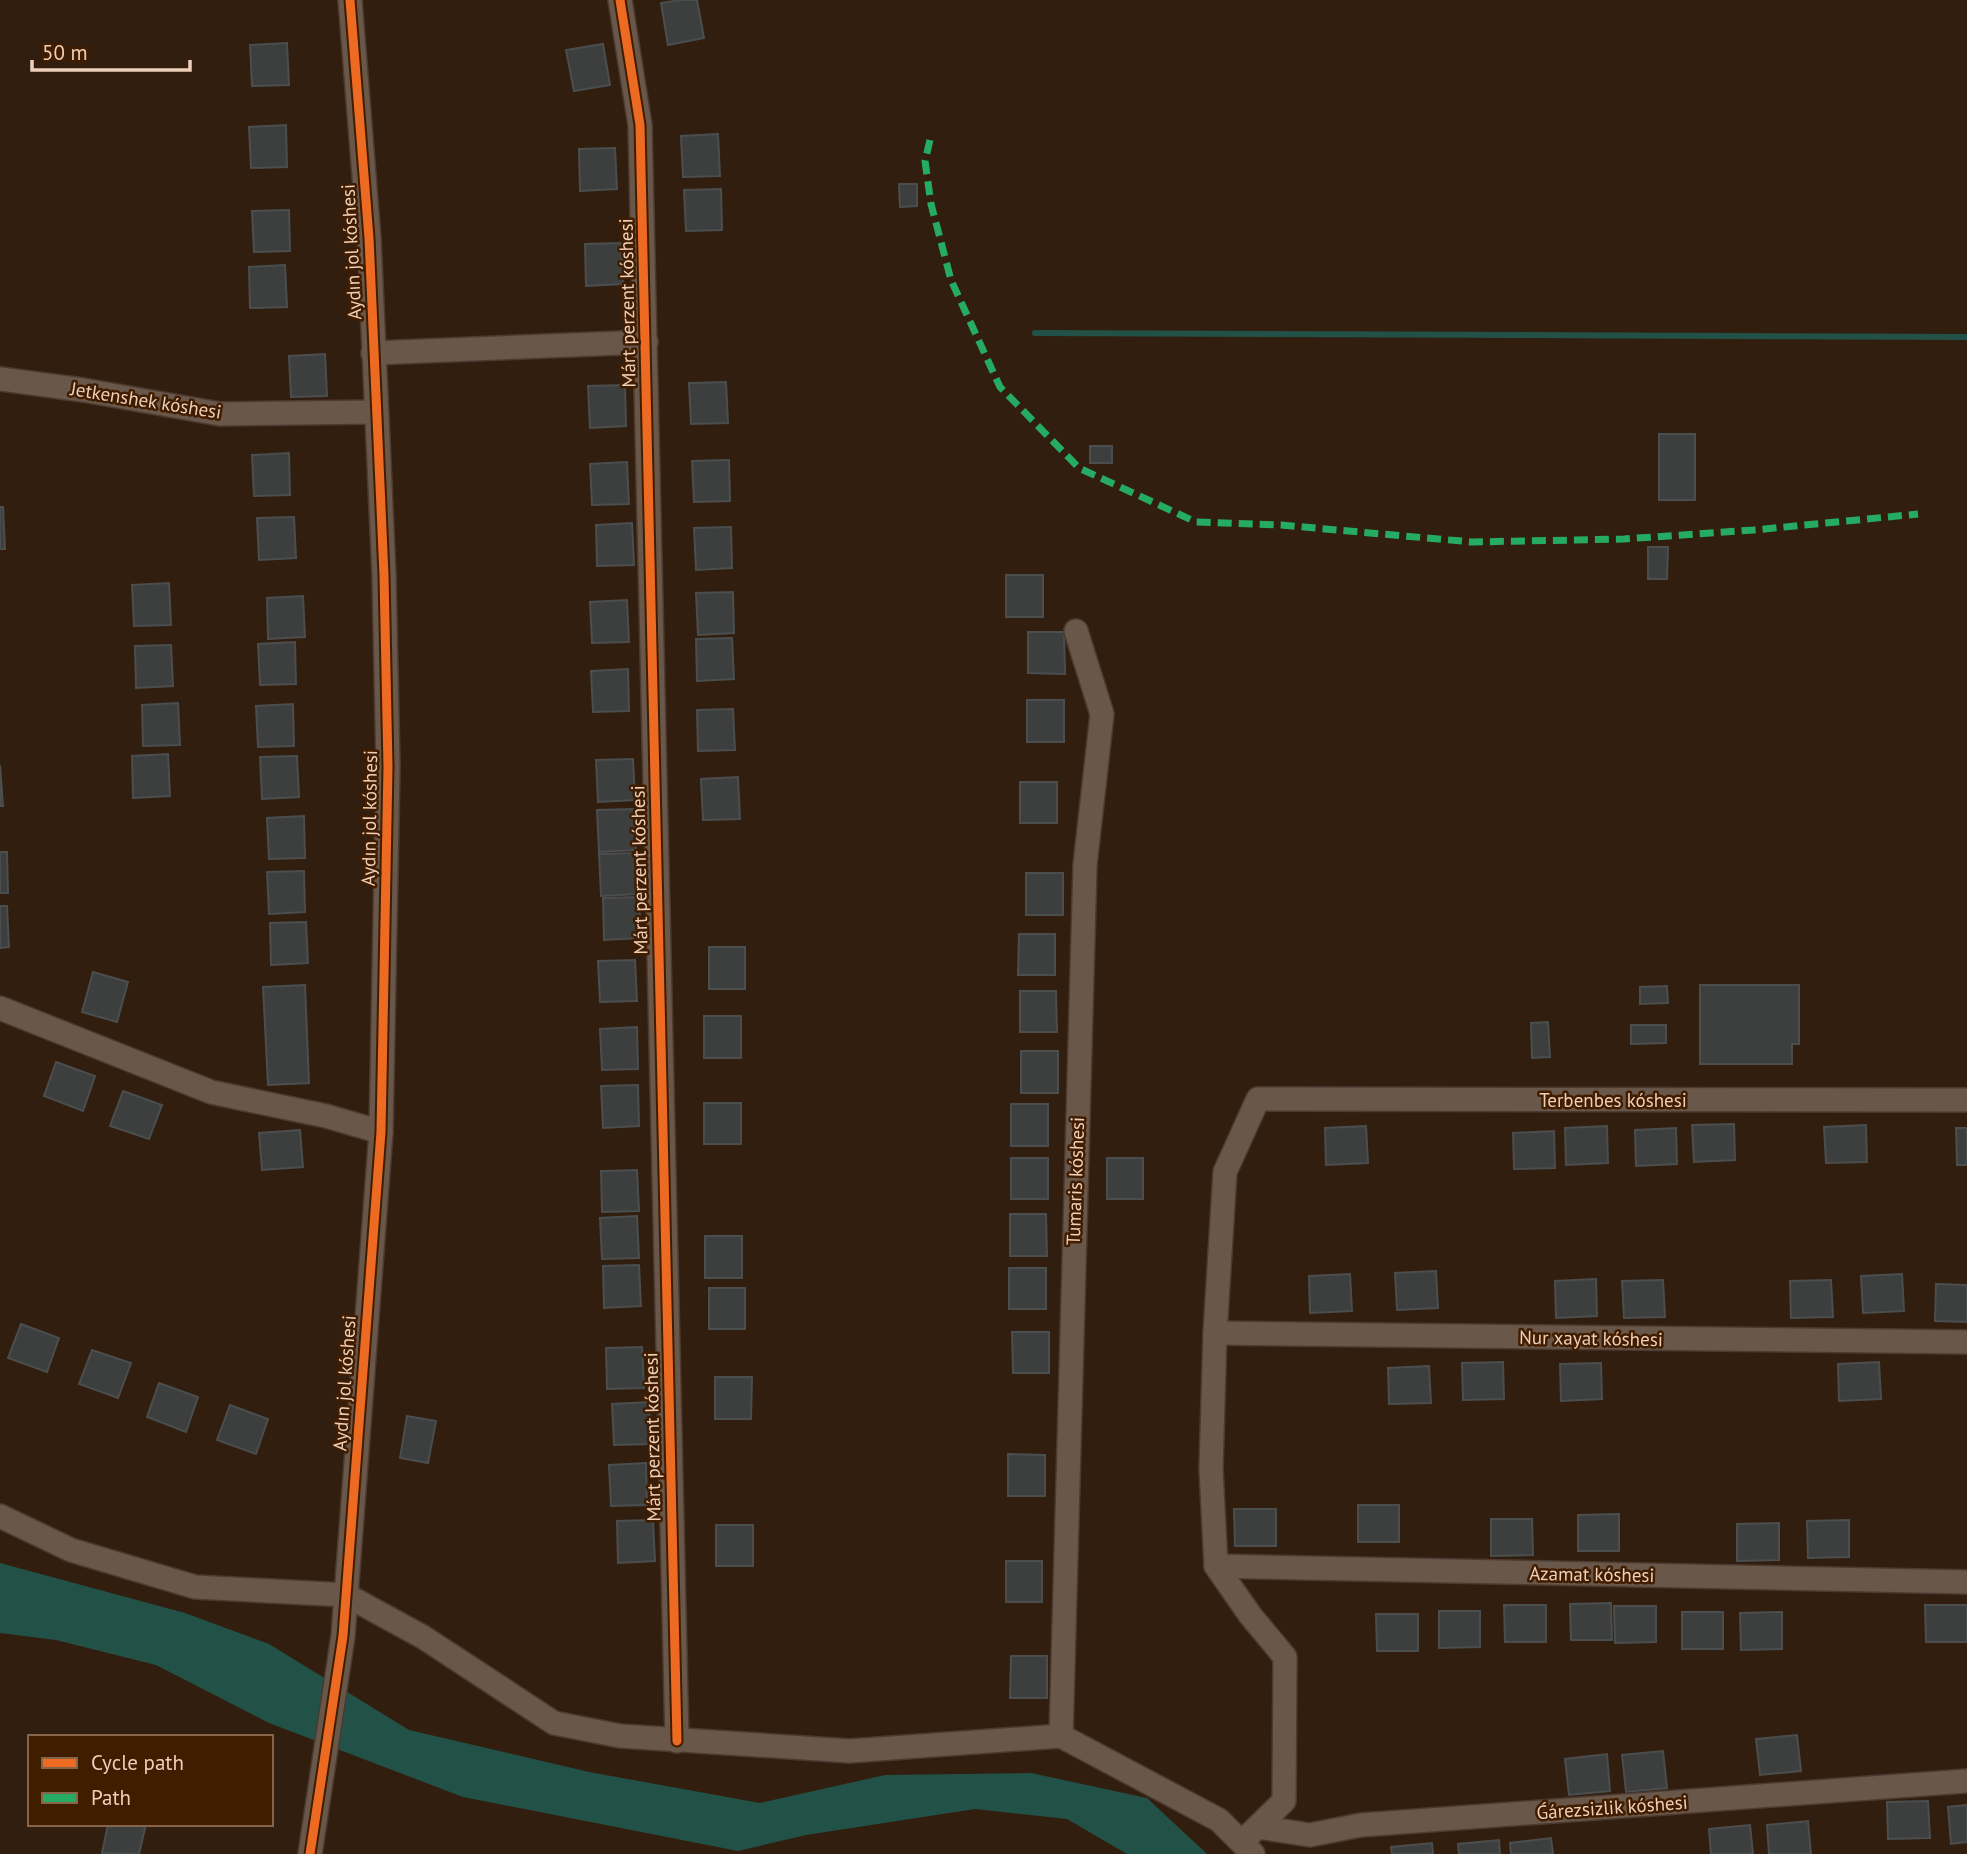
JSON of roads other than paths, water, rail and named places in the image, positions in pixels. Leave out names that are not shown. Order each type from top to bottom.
[{"type":"street","name":"Aydın jol kóshesi","points":[[310,1854],[343,1636],[380,1132],[388,768],[384,575],[369,238],[350,0]]},
{"type":"street","name":"Márt perzent kóshesi","points":[[620,0],[640,125],[677,1741]]},
{"type":"street","points":[[373,353],[646,342]]},
{"type":"street","name":"Jetkenshek kóshesi","points":[[0,379],[83,390],[220,414],[376,412]]},
{"type":"street","name":"Tumaris kóshesi","points":[[1062,1736],[1085,865],[1102,714],[1076,631]]},
{"type":"street","points":[[0,1008],[211,1092],[326,1116],[380,1132]]},
{"type":"street","name":"Terbenbes kóshesi","points":[[1215,1333],[1225,1172],[1258,1099],[1967,1100]]},
{"type":"street","points":[[0,1516],[71,1550],[195,1587],[346,1595],[423,1637],[554,1723],[620,1736],[849,1751],[1062,1736],[1219,1820],[1251,1841],[1284,1801],[1285,1657],[1250,1615],[1216,1566],[1211,1469],[1215,1333]]},
{"type":"street","name":"Nur xayat kóshesi","points":[[1215,1333],[1967,1342]]},
{"type":"street","name":"Azamat kóshesi","points":[[1216,1566],[1967,1582]]},
{"type":"street","name":"Ǵárezsizlik kóshesi","points":[[1251,1841],[1310,1835],[1361,1825],[1967,1781]]},
{"type":"water","points":[[0,1563],[185,1613],[269,1644],[409,1730],[589,1772],[760,1803],[885,1775],[1031,1773],[1147,1798],[1207,1854],[1127,1854],[1067,1819],[975,1809],[806,1835],[738,1851],[463,1797],[269,1723],[156,1665],[56,1640],[0,1633]]},
{"type":"waterway","points":[[1035,333],[1967,337]]}]
